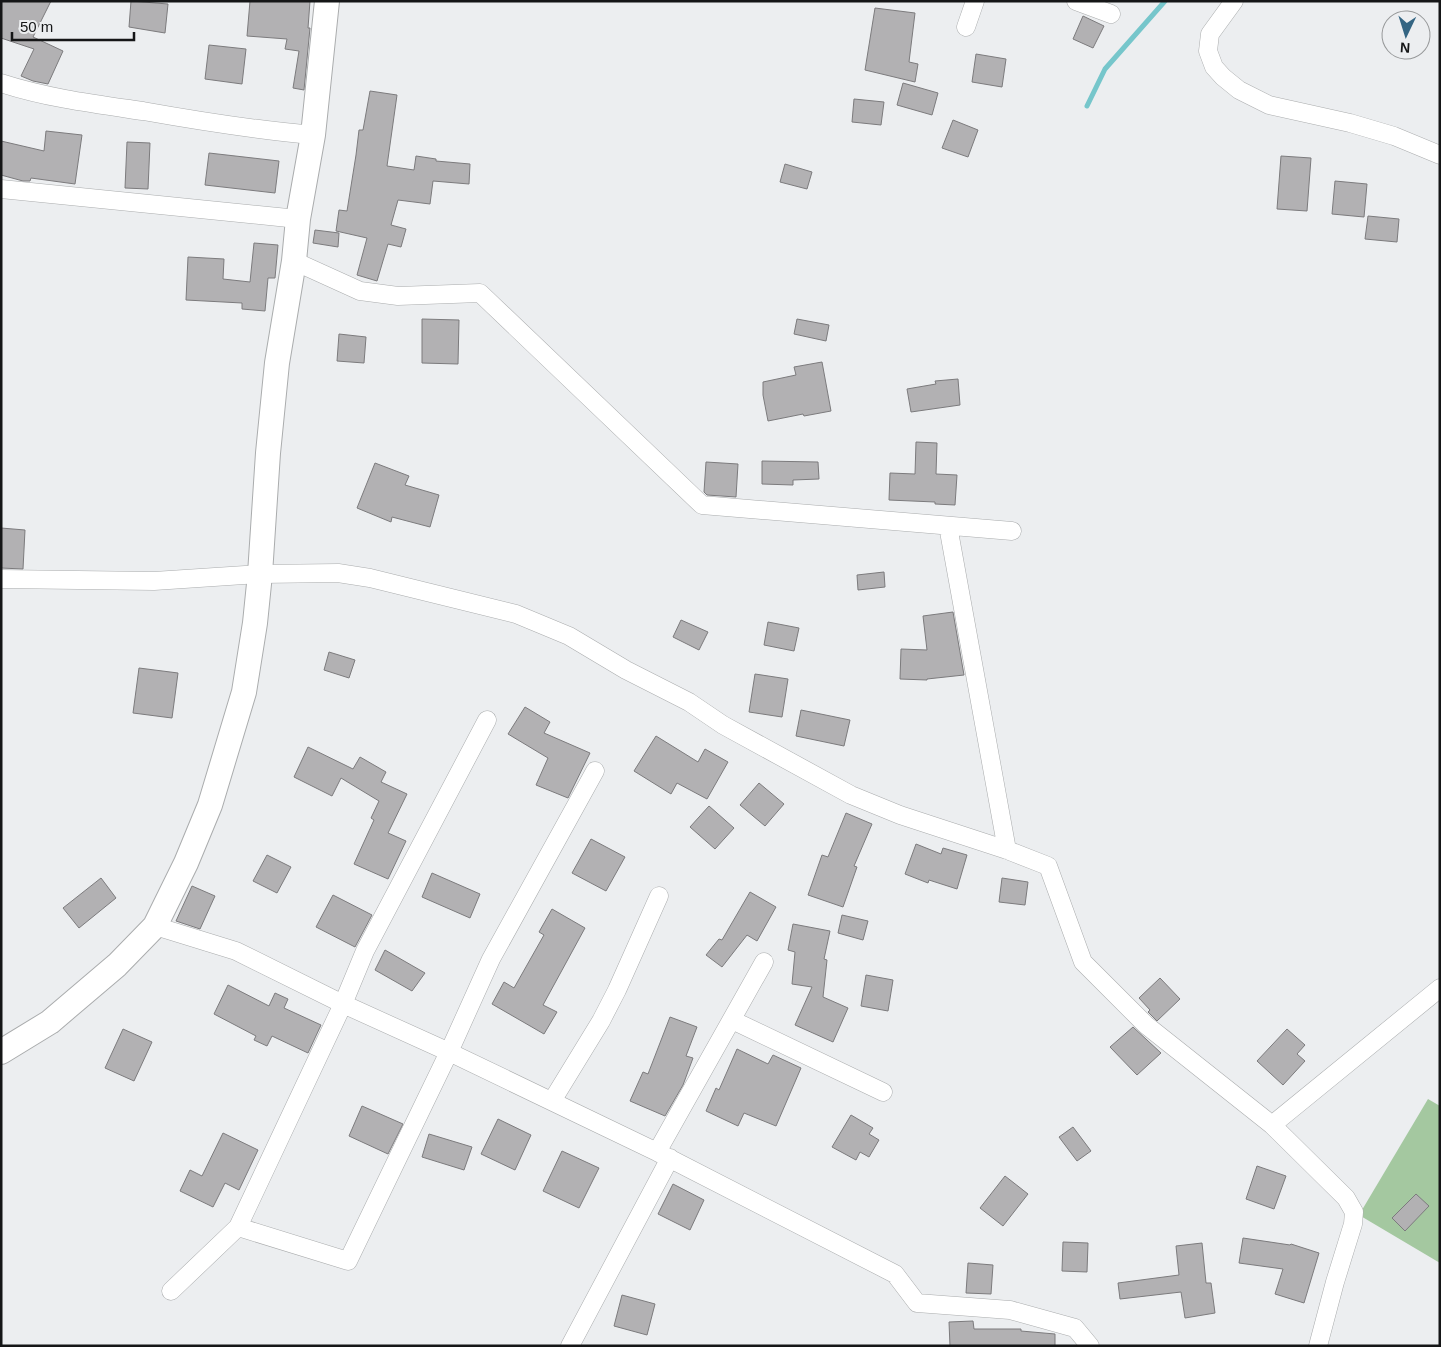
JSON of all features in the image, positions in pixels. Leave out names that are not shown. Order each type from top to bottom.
[{"type":"street","points":[[1,1052],[50,1022],[117,965],[155,926],[186,863],[207,813],[230,739],[244,692],[260,574],[268,454],[278,363],[294,261],[298,219],[313,135],[327,1]]},
{"type":"street","points":[[966,27],[975,1]]},
{"type":"street","points":[[1076,1],[1110,14]]},
{"type":"street","points":[[1234,1],[1210,34],[1208,51],[1214,67],[1223,78],[1269,106],[1350,123],[1394,136],[1440,155]]},
{"type":"street","points":[[1,83],[65,99],[208,122],[313,135]]},
{"type":"street","points":[[1,189],[298,219]]},
{"type":"street","points":[[294,261],[360,291],[398,296],[480,293],[702,505],[1012,531]]},
{"type":"street","points":[[948,526],[1007,850]]},
{"type":"street","points":[[1,579],[154,581],[260,574],[338,573],[370,578],[516,614],[569,636],[626,670],[689,702],[723,725],[851,795],[900,815],[1007,850],[1048,866],[1083,962],[1146,1025],[1272,1125],[1346,1198],[1354,1212],[1353,1224],[1334,1282],[1318,1346]]},
{"type":"street","points":[[171,1291],[238,1227],[343,1004],[381,918],[487,720]]},
{"type":"street","points":[[238,1227],[348,1262],[449,1052],[491,958],[595,771]]},
{"type":"street","points":[[552,1101],[601,1022],[659,896]]},
{"type":"street","points":[[155,926],[236,951],[343,1004],[449,1052],[664,1155],[895,1274],[918,1304],[1010,1310],[1076,1328],[1090,1346]]},
{"type":"street","points":[[570,1346],[732,1020],[764,962]]},
{"type":"street","points":[[1272,1125],[1440,988]]},
{"type":"street","points":[[732,1020],[883,1092]]},
{"type":"green space","points":[[1428,1099],[1440,1106],[1440,1263],[1359,1215]]},
{"type":"building","points":[[1,1],[51,1],[33,37],[63,51],[48,84],[21,76],[34,49],[1,38]]},
{"type":"building","points":[[131,1],[168,4],[165,33],[129,27]]},
{"type":"building","points":[[250,1],[310,1],[308,28],[310,28],[304,90],[293,88],[299,51],[285,49],[287,39],[247,36]]},
{"type":"building","points":[[875,8],[915,13],[909,62],[918,64],[915,82],[865,70]]},
{"type":"building","points":[[1083,16],[1104,26],[1093,48],[1073,39]]},
{"type":"building","points":[[209,45],[246,49],[242,84],[205,79]]},
{"type":"building","points":[[976,54],[1006,59],[1002,87],[972,82]]},
{"type":"building","points":[[903,83],[938,93],[932,115],[897,105]]},
{"type":"building","points":[[370,91],[397,95],[387,166],[414,170],[416,156],[436,159],[436,161],[470,164],[469,184],[433,181],[430,204],[398,200],[391,225],[406,229],[401,247],[388,244],[377,281],[357,275],[367,238],[336,231],[339,210],[347,211],[359,130],[363,130]]},
{"type":"building","points":[[854,99],[884,102],[881,125],[852,122]]},
{"type":"building","points":[[953,120],[978,130],[968,157],[942,148]]},
{"type":"building","points":[[46,131],[82,135],[75,184],[31,178],[30,181],[23,181],[1,175],[1,141],[44,151]]},
{"type":"building","points":[[127,142],[150,143],[148,189],[125,188]]},
{"type":"building","points":[[209,153],[279,161],[275,193],[205,185]]},
{"type":"building","points":[[1281,156],[1311,158],[1307,211],[1277,209]]},
{"type":"building","points":[[785,164],[812,172],[807,189],[780,182]]},
{"type":"building","points":[[1335,181],[1367,184],[1364,217],[1332,214]]},
{"type":"building","points":[[1368,216],[1399,219],[1397,242],[1365,239]]},
{"type":"building","points":[[315,230],[339,233],[338,247],[313,243]]},
{"type":"building","points":[[254,243],[278,245],[275,278],[268,278],[265,311],[242,309],[242,303],[186,300],[188,257],[224,259],[223,279],[250,282]]},
{"type":"building","points":[[422,319],[459,320],[458,364],[422,363]]},
{"type":"building","points":[[797,319],[829,325],[826,341],[794,334]]},
{"type":"building","points":[[339,334],[366,337],[364,363],[337,361]]},
{"type":"building","points":[[822,362],[831,411],[768,421],[763,395],[763,382],[796,375],[794,367]]},
{"type":"building","points":[[958,379],[960,405],[911,412],[907,389],[936,384],[935,381]]},
{"type":"building","points":[[916,442],[937,443],[936,474],[957,475],[955,505],[889,500],[890,473],[915,474]]},
{"type":"building","points":[[762,461],[818,462],[819,479],[793,480],[793,485],[762,484]]},
{"type":"building","points":[[706,462],[738,464],[736,497],[707,495],[704,492]]},
{"type":"building","points":[[375,463],[409,476],[405,485],[439,495],[430,527],[392,517],[391,522],[357,508]]},
{"type":"building","points":[[1,528],[25,530],[23,569],[1,568]]},
{"type":"building","points":[[884,572],[885,587],[858,590],[857,575]]},
{"type":"building","points":[[953,612],[964,675],[927,680],[900,679],[901,649],[927,650],[923,616]]},
{"type":"building","points":[[681,620],[708,632],[699,650],[673,637]]},
{"type":"building","points":[[768,622],[799,628],[794,651],[764,645]]},
{"type":"building","points":[[329,652],[355,660],[349,678],[324,670]]},
{"type":"building","points":[[139,668],[178,673],[172,718],[133,713]]},
{"type":"building","points":[[755,674],[788,679],[782,717],[749,712]]},
{"type":"building","points":[[525,707],[550,722],[544,733],[590,753],[568,798],[536,785],[548,758],[508,734]]},
{"type":"building","points":[[801,710],[850,720],[844,746],[796,736]]},
{"type":"building","points":[[656,736],[698,762],[705,749],[728,762],[707,799],[677,783],[671,794],[634,771]]},
{"type":"building","points":[[308,747],[353,769],[360,757],[386,772],[381,782],[407,794],[388,833],[406,841],[388,879],[354,864],[374,820],[371,818],[379,801],[341,778],[332,796],[294,777]]},
{"type":"building","points":[[759,783],[784,804],[765,826],[740,805]]},
{"type":"building","points":[[709,806],[734,828],[715,849],[690,827]]},
{"type":"building","points":[[846,813],[872,824],[854,866],[857,867],[843,907],[808,895],[822,855],[828,857]]},
{"type":"building","points":[[591,839],[625,857],[606,891],[572,873]]},
{"type":"building","points":[[916,844],[941,854],[943,848],[967,855],[957,889],[929,880],[928,883],[905,874]]},
{"type":"building","points":[[267,855],[291,867],[277,893],[253,881]]},
{"type":"building","points":[[432,873],[480,894],[470,918],[422,897]]},
{"type":"building","points":[[101,878],[116,898],[79,928],[63,908]]},
{"type":"building","points":[[1002,878],[1028,882],[1025,905],[999,902]]},
{"type":"building","points":[[192,886],[215,896],[200,929],[176,921]]},
{"type":"building","points":[[750,892],[776,907],[757,941],[747,935],[722,967],[706,955],[719,939],[722,940]]},
{"type":"building","points":[[333,895],[372,915],[355,947],[316,927]]},
{"type":"building","points":[[552,909],[585,928],[543,1005],[557,1012],[544,1034],[492,1004],[504,982],[514,988],[544,935],[539,932]]},
{"type":"building","points":[[842,915],[868,921],[863,940],[838,933]]},
{"type":"building","points":[[793,924],[830,931],[824,959],[827,960],[823,997],[848,1008],[833,1042],[795,1025],[812,987],[792,984],[795,952],[788,950]]},
{"type":"building","points":[[385,950],[425,973],[412,991],[375,970]]},
{"type":"building","points":[[866,975],[893,980],[888,1011],[861,1006]]},
{"type":"building","points":[[1160,978],[1180,999],[1157,1021],[1148,1012],[1150,1010],[1139,998]]},
{"type":"building","points":[[228,985],[269,1006],[275,993],[288,999],[284,1008],[321,1025],[308,1053],[272,1036],[267,1046],[254,1040],[256,1036],[214,1014]]},
{"type":"building","points":[[670,1017],[697,1027],[686,1056],[693,1058],[683,1085],[665,1116],[630,1101],[643,1072],[648,1074]]},
{"type":"building","points":[[1133,1027],[1161,1053],[1137,1075],[1110,1047]]},
{"type":"building","points":[[123,1029],[152,1042],[134,1081],[105,1068]]},
{"type":"building","points":[[1287,1029],[1305,1045],[1297,1054],[1305,1061],[1283,1085],[1257,1061]]},
{"type":"building","points":[[737,1049],[768,1064],[773,1055],[801,1068],[776,1126],[744,1113],[738,1126],[706,1111],[716,1088],[719,1090]]},
{"type":"building","points":[[362,1106],[403,1124],[388,1154],[349,1136]]},
{"type":"building","points":[[851,1115],[873,1128],[869,1134],[879,1140],[869,1157],[860,1152],[856,1160],[832,1147]]},
{"type":"building","points":[[498,1119],[531,1135],[515,1170],[481,1154]]},
{"type":"building","points":[[1073,1127],[1091,1151],[1077,1161],[1059,1137]]},
{"type":"building","points":[[223,1133],[258,1150],[239,1190],[225,1183],[213,1207],[180,1191],[190,1170],[202,1176]]},
{"type":"building","points":[[429,1134],[472,1147],[464,1170],[422,1157]]},
{"type":"building","points":[[562,1151],[599,1168],[579,1208],[543,1191]]},
{"type":"building","points":[[1257,1166],[1286,1176],[1274,1209],[1246,1199]]},
{"type":"building","points":[[1005,1176],[1028,1194],[1003,1226],[980,1208]]},
{"type":"building","points":[[673,1184],[704,1200],[690,1230],[658,1214]]},
{"type":"building","points":[[1416,1194],[1429,1206],[1405,1231],[1392,1218]]},
{"type":"building","points":[[1243,1238],[1291,1244],[1319,1253],[1304,1303],[1275,1294],[1283,1269],[1239,1263]]},
{"type":"building","points":[[1063,1242],[1088,1243],[1087,1272],[1062,1271]]},
{"type":"building","points":[[1202,1243],[1206,1283],[1211,1283],[1215,1313],[1185,1318],[1181,1292],[1120,1299],[1118,1283],[1179,1275],[1176,1246]]},
{"type":"building","points":[[968,1263],[993,1265],[991,1294],[966,1293]]},
{"type":"building","points":[[622,1295],[655,1304],[647,1335],[614,1326]]},
{"type":"building","points":[[973,1321],[974,1329],[1021,1329],[1021,1331],[1055,1334],[1055,1346],[950,1346],[949,1322]]},
{"type":"waterway","points":[[1087,106],[1105,69],[1165,1]]}]
